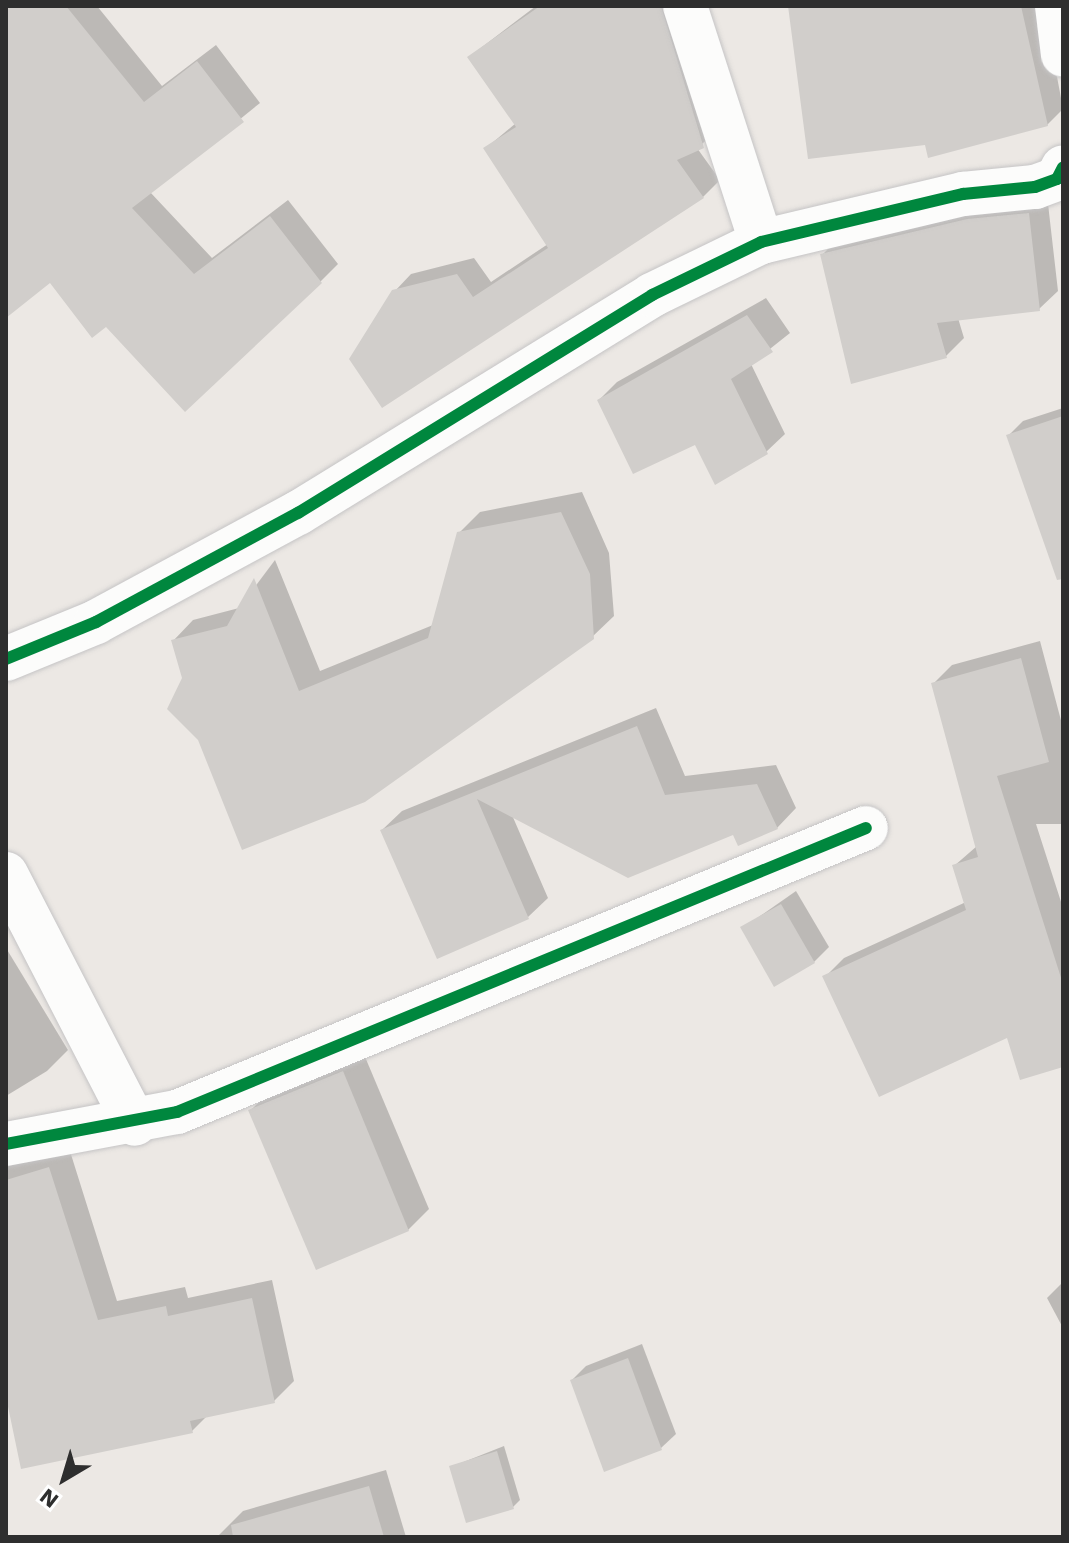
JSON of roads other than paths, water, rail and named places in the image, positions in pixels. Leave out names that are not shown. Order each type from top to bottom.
[{"type":"street","points":[[685,6],[761,242]]},
{"type":"street","points":[[1057,6],[1063,55]]},
{"type":"street","points":[[6,659],[96,622],[298,513],[652,295],[761,242],[963,194],[1035,187],[1057,179],[1063,167]]},
{"type":"street","points":[[6,1144],[135,1124],[286,1069],[866,828]]},
{"type":"street","points":[[6,874],[135,1124]]}]
